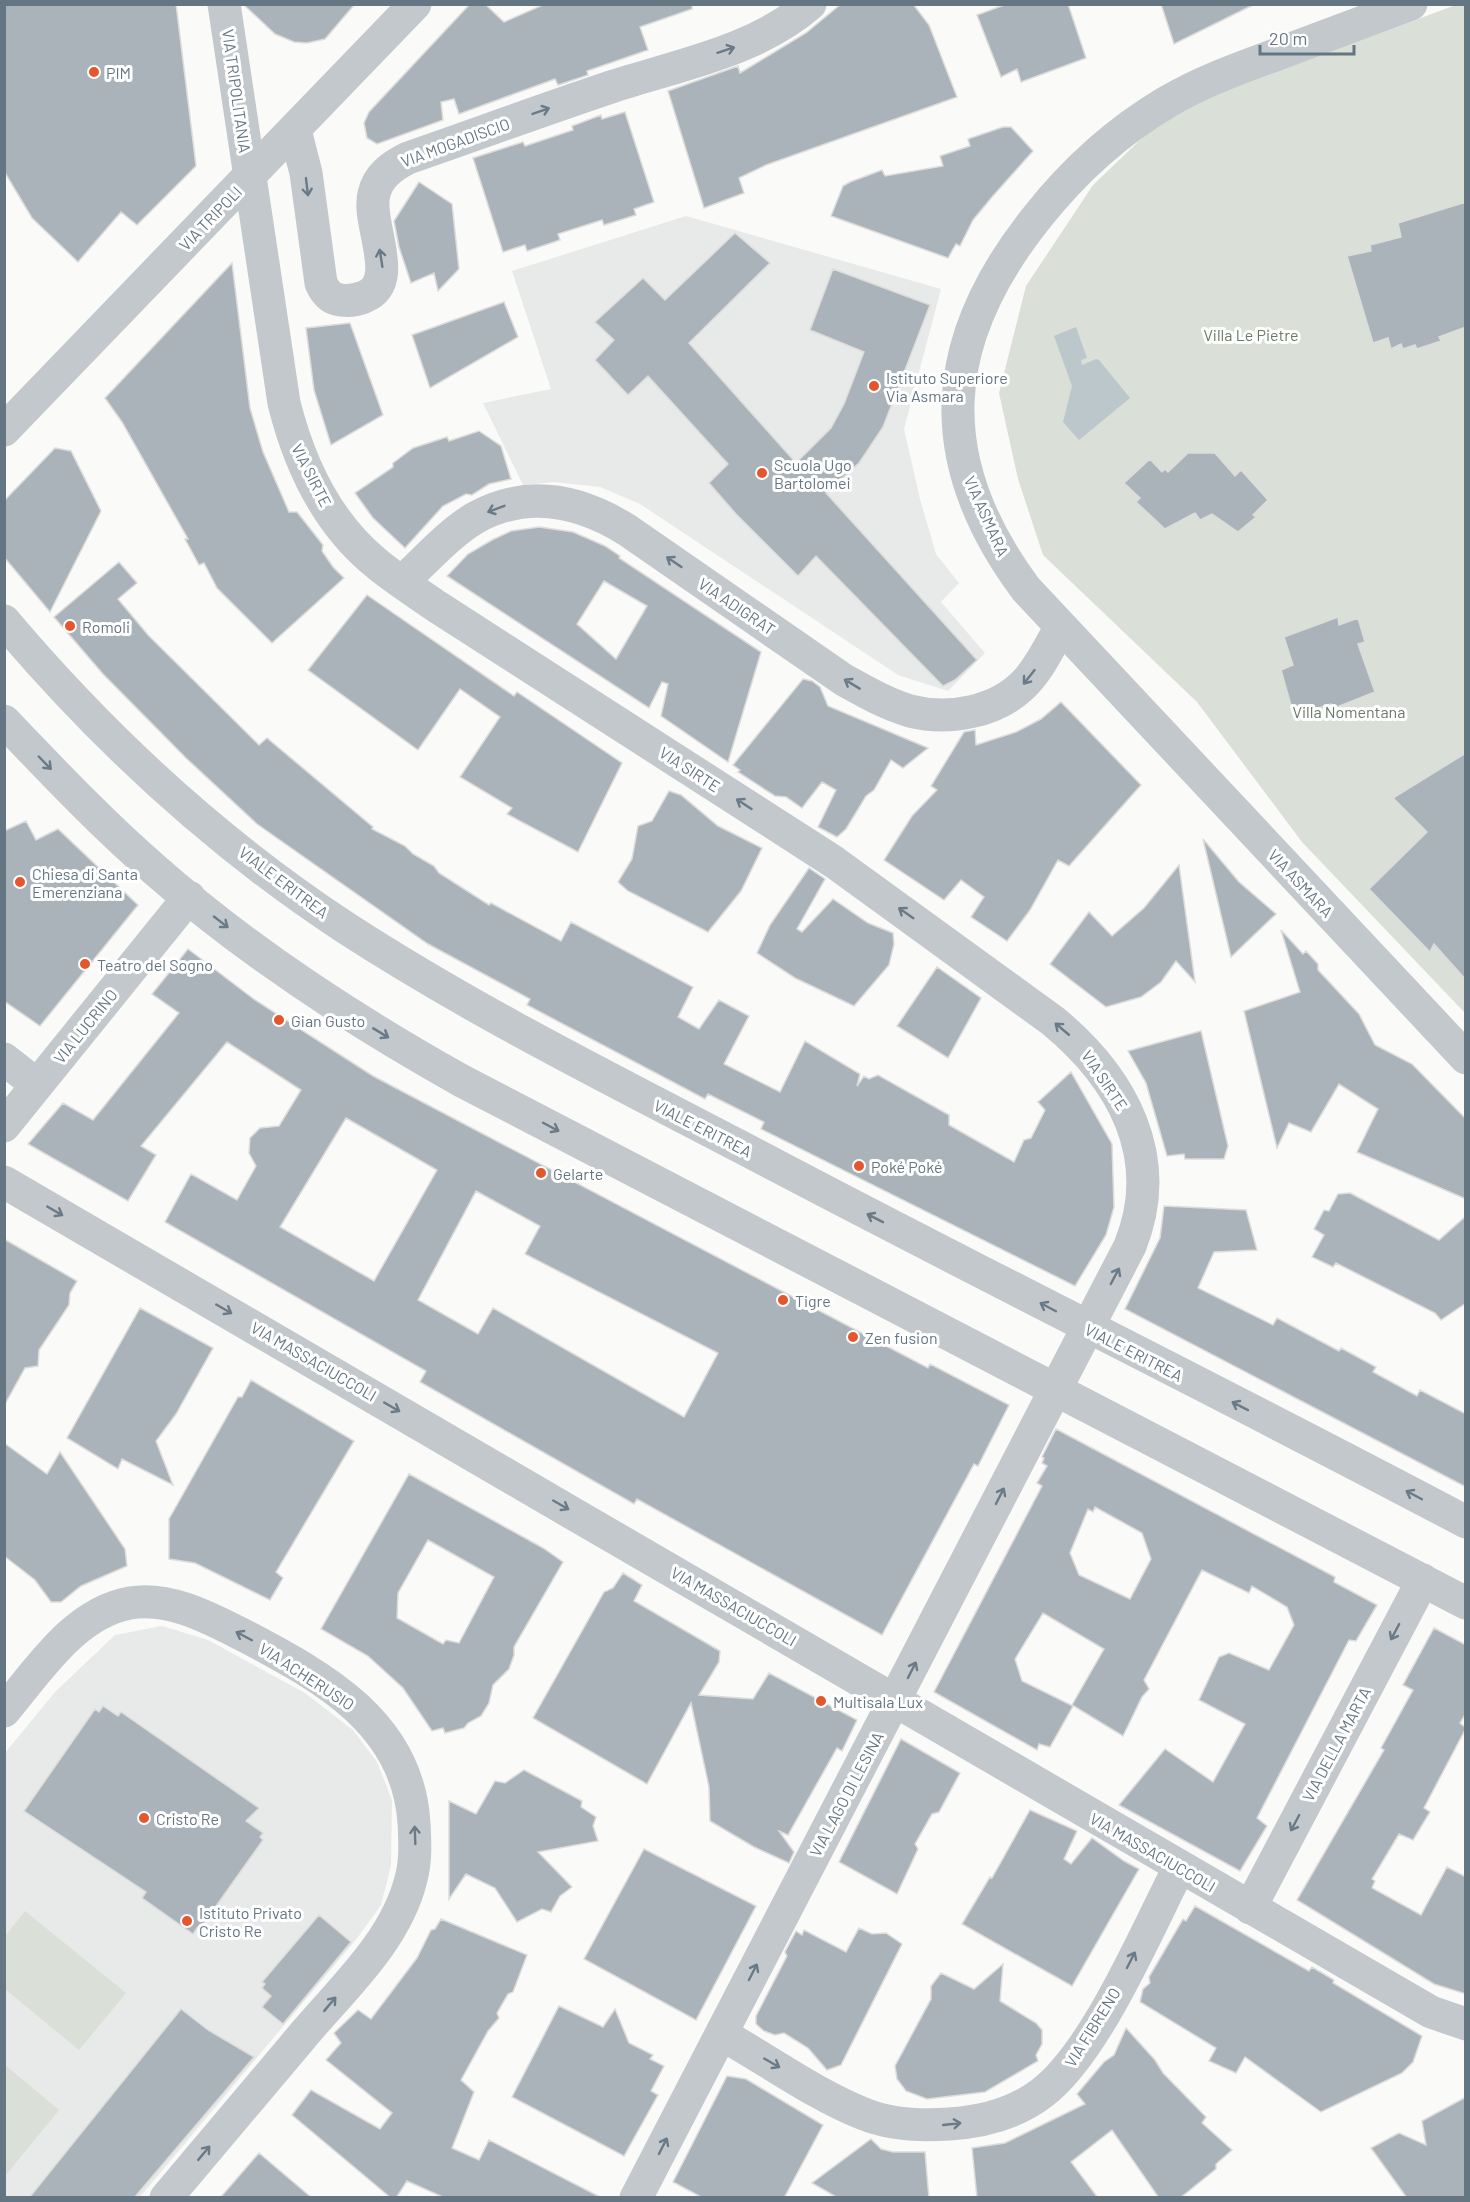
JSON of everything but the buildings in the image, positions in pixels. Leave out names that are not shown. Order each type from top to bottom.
[{"type":"street","name":"VIA TRIPOLITANIA","points":[[224,4],[250,177]]},
{"type":"street","name":"VIA TRIPOLI","points":[[4,430],[415,4]]},
{"type":"street","name":"VIA MOGADISCIO","points":[[295,130],[306,173],[321,283],[325,292],[334,299],[360,298],[375,289],[382,271],[372,211],[373,195],[383,176],[393,165],[589,94],[762,38],[788,22],[810,4]]},
{"type":"street","name":"VIA ASMARA","points":[[1411,4],[1216,77],[1152,112],[1090,161],[1056,194],[1026,231],[987,291],[967,340],[961,365],[958,418],[965,465],[980,509],[1000,550],[1026,589],[1060,628],[1466,1058]]},
{"type":"street","name":"VIA SIRTE","points":[[250,177],[284,403],[294,442],[323,500],[342,528],[376,563],[402,582],[834,862],[993,975],[1085,1049],[1110,1082],[1128,1113],[1140,1151],[1144,1187],[1135,1234],[1088,1328],[1054,1389]]},
{"type":"street","name":"VIA ADIGRAT","points":[[402,582],[474,519],[500,507],[536,501],[581,506],[627,530],[844,680],[877,699],[915,712],[973,711],[1001,702],[1030,677],[1060,628]]},
{"type":"street","name":"VIALE ERITREA","points":[[7,627],[137,763],[279,880],[342,925],[459,997],[616,1084],[1466,1522]]},
{"type":"street","points":[[4,721],[85,805],[155,870],[325,1000],[423,1059],[1466,1603]]},
{"type":"street","name":"VIA LUCRINO","points":[[4,1126],[189,897]]},
{"type":"street","points":[[4,1059],[37,1085]]},
{"type":"street","name":"VIA MASSACIUCCOLI","points":[[4,1182],[1179,1868],[1431,2012],[1466,2024]]},
{"type":"street","name":"VIA LAGO DI LESINA","points":[[636,2198],[896,1701],[1054,1389]]},
{"type":"street","name":"VIA DELLA MARTA","points":[[1250,1908],[1423,1580]]},
{"type":"street","name":"VIA ACHERUSIO","points":[[4,1711],[50,1656],[76,1630],[118,1606],[131,1603],[159,1603],[186,1610],[227,1627],[268,1648],[343,1696],[378,1728],[395,1753],[407,1781],[414,1819],[414,1866],[397,1918],[345,1986],[166,2198]]},
{"type":"street","name":"VIA FIBRENO","points":[[721,2034],[845,2105],[880,2120],[925,2126],[972,2121],[1003,2113],[1025,2104],[1044,2091],[1076,2056],[1115,1991],[1179,1868]]},
{"type":"shaded area","points":[[686,216],[941,289],[904,429],[920,499],[936,554],[959,583],[941,602],[985,653],[948,691],[898,675],[640,504],[600,487],[554,482],[523,485],[483,403],[551,389],[512,271]]},
{"type":"shaded area","points":[[1076,327],[1087,358],[1081,360],[1082,365],[1096,359],[1099,360],[1130,398],[1079,440],[1063,422],[1072,386],[1054,336]]},
{"type":"shaded area","name":"Istituto Privato Cristo Re","points":[[162,1626],[208,1640],[305,1693],[353,1730],[377,1762],[392,1800],[391,1866],[381,1905],[358,1937],[140,2197],[5,2198],[5,1753],[55,1692],[115,1635]]},
{"type":"green space","name":"Villa Le Pietre","points":[[1456,5],[1465,5],[1465,1013],[1302,842],[1197,702],[1043,555],[1018,479],[999,393],[1026,286],[1093,185],[1182,100],[1321,55]]},
{"type":"green space","points":[[25,1911],[126,1993],[79,2050],[5,1989],[5,1936]]},
{"type":"green space","points":[[5,2065],[59,2110],[5,2176]]},
{"type":"place","name":"PIM","points":[[94,72]]},
{"type":"place","name":"Istituto Superiore Via Asmara","points":[[874,386]]},
{"type":"place","name":"Scuola Ugo Bartolomei","points":[[762,473]]},
{"type":"place","name":"Romoli","points":[[70,626]]},
{"type":"place","name":"Chiesa di Santa Emerenziana","points":[[20,882]]},
{"type":"place","name":"Teatro del Sogno","points":[[85,964]]},
{"type":"place","name":"Gian Gusto","points":[[279,1020]]},
{"type":"place","name":"Poké Poké","points":[[859,1166]]},
{"type":"place","name":"Gelarte","points":[[541,1173]]},
{"type":"place","name":"Tigre","points":[[783,1300]]},
{"type":"place","name":"Zen fusion","points":[[853,1337]]},
{"type":"place","name":"Multisala Lux","points":[[821,1701]]},
{"type":"place","name":"Cristo Re","points":[[144,1818]]},
{"type":"place","name":"Istituto Privato Cristo Re","points":[[187,1921]]},
{"type":"park label","name":"Villa Nomentana","points":[[1349,711]]}]
